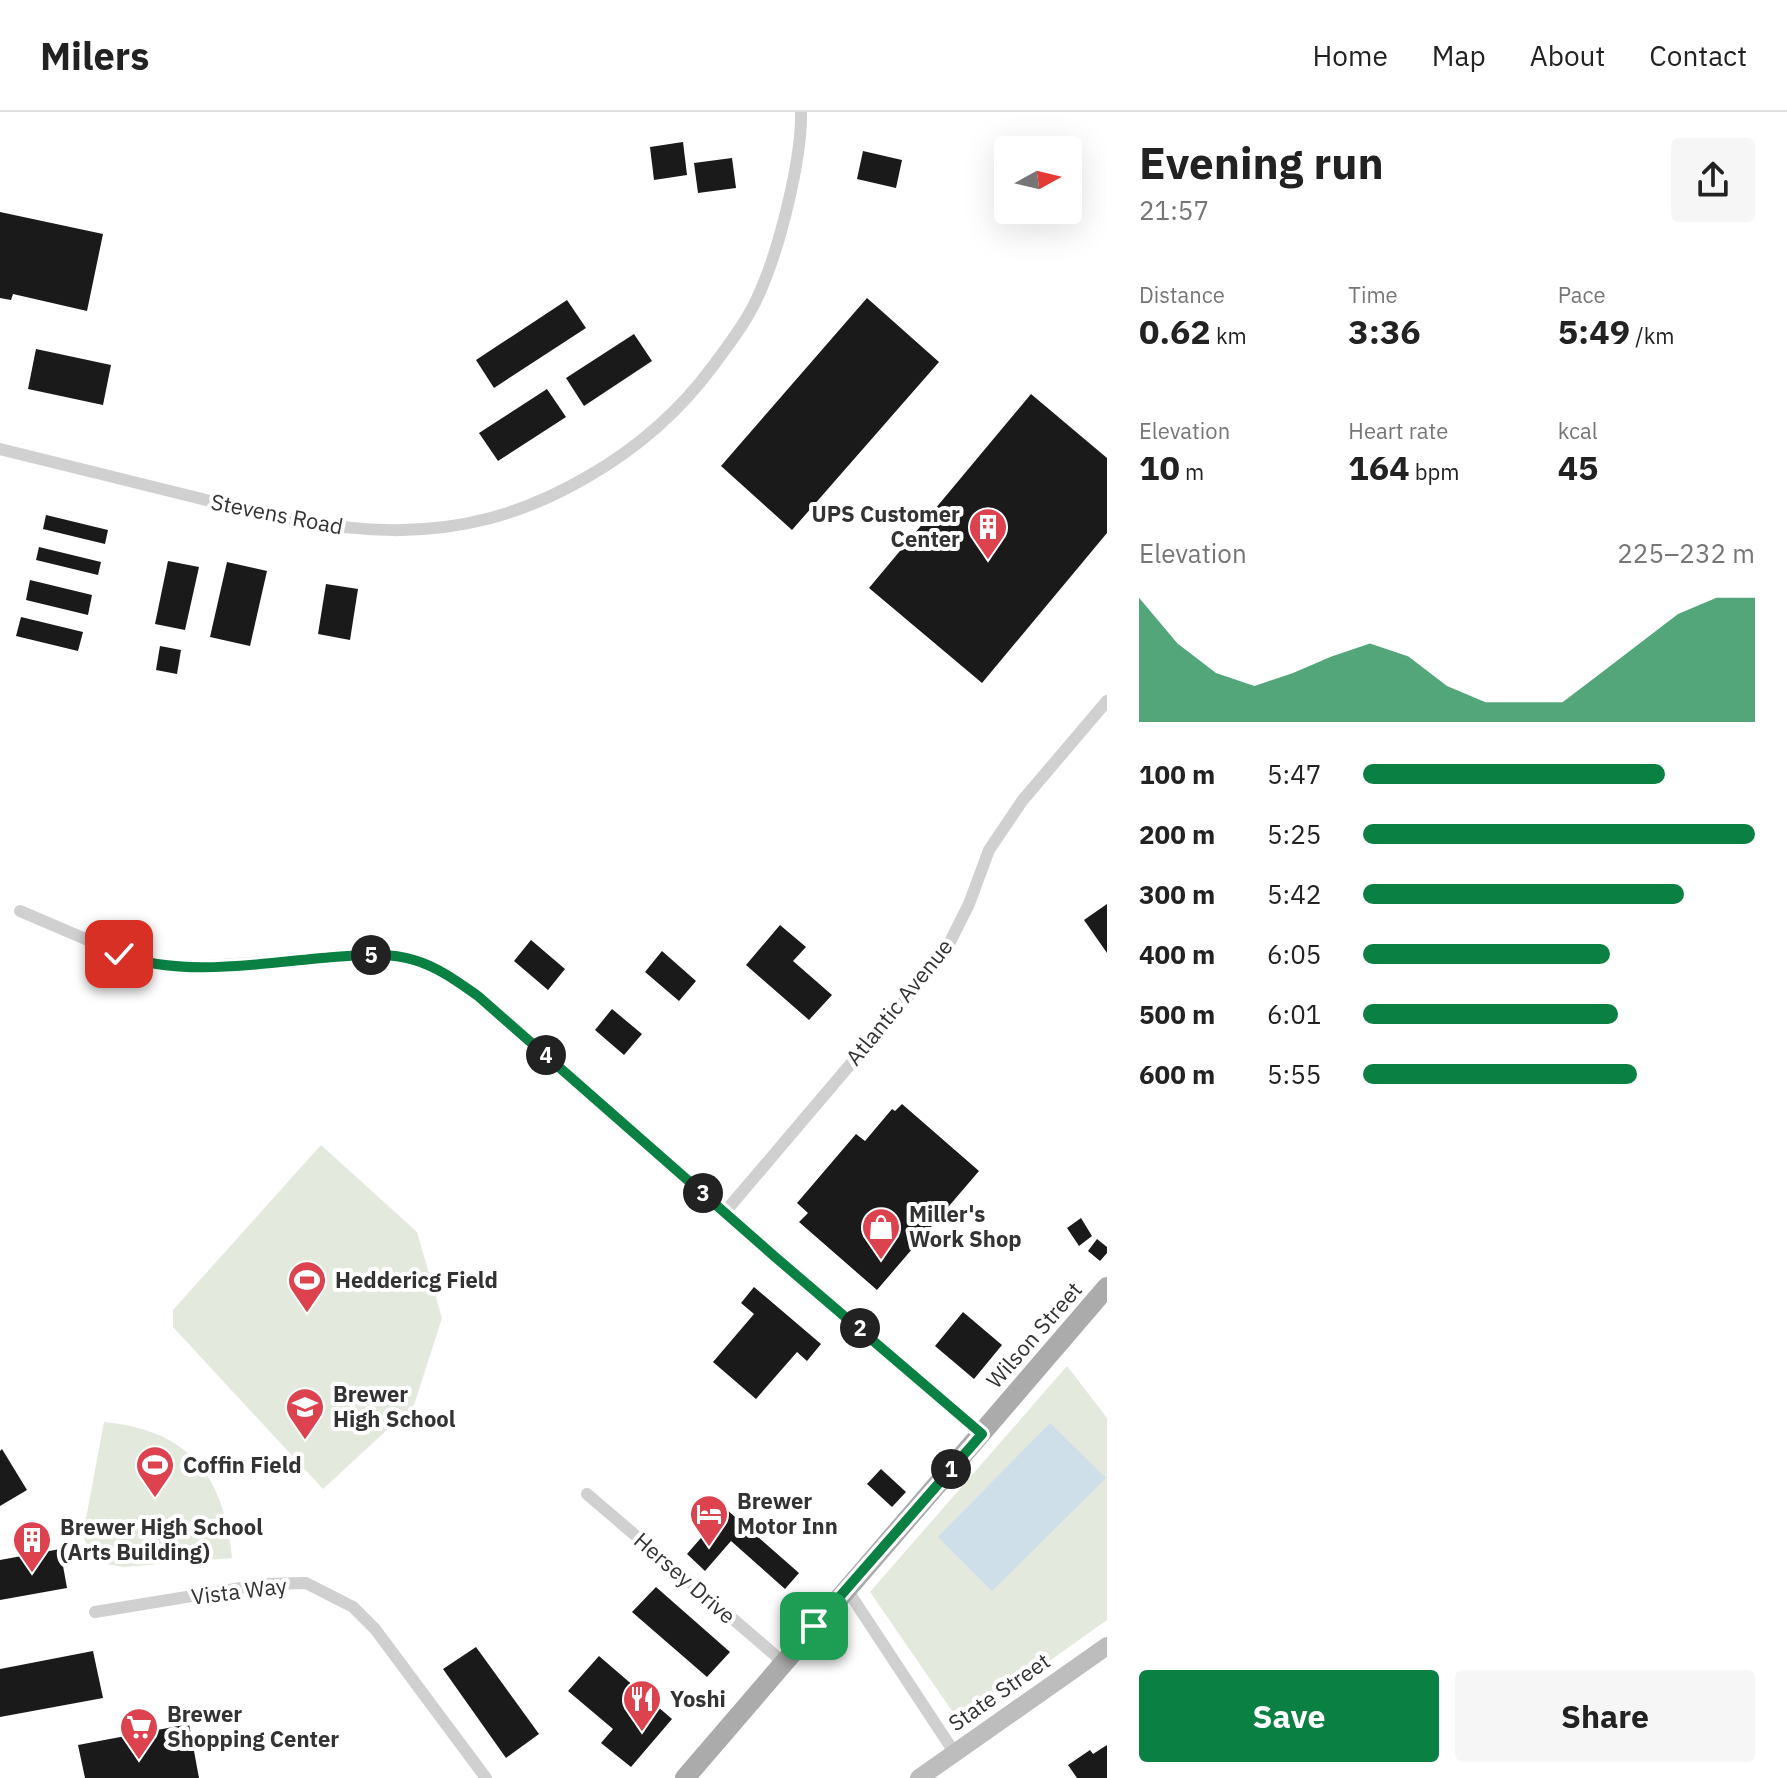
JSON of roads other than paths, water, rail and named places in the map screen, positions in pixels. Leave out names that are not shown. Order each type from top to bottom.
[{"type":"main road","name":"Wilson Street","points":[[685,1778],[1107,1287]]},
{"type":"main road","name":"State Street","points":[[919,1778],[1107,1646]]},
{"type":"street","name":"Stevens Road","points":[[0,449],[292,522],[342,529],[398,532],[450,528],[529,506],[573,486],[620,457],[672,413],[701,382],[730,343],[759,295],[778,235],[794,167],[801,112]]},
{"type":"street","name":"Atlantic Avenue","points":[[725,1212],[944,954],[969,904],[989,850],[1022,801],[1107,701]]},
{"type":"street","points":[[20,911],[144,964],[178,968],[380,954],[413,960],[445,973],[478,996],[982,1434]]},
{"type":"street","name":"Hersey Drive","points":[[587,1494],[783,1662]]},
{"type":"street","name":"Vista Way","points":[[95,1612],[265,1584],[306,1583],[353,1607],[375,1629],[486,1778]]},
{"type":"street","points":[[846,1588],[954,1752]]},
{"type":"water","points":[[1050,1423],[1106,1478],[992,1591],[938,1537]]},
{"type":"place","name":"UPS Customer Center","points":[[988,561]]},
{"type":"place","name":"Miller's Work Shop","points":[[881,1261]]},
{"type":"place","name":"Heddericg Field","points":[[307,1314]]},
{"type":"place","name":"Brewer High School","points":[[305,1441]]},
{"type":"place","name":"Coffin Field","points":[[155,1499]]},
{"type":"place","name":"Brewer Motor Inn","points":[[709,1548]]},
{"type":"place","name":"Brewer High School (Arts Building)","points":[[32,1574]]},
{"type":"place","name":"Yoshi","points":[[642,1733]]},
{"type":"place","name":"Brewer Shopping Center","points":[[139,1761]]}]
